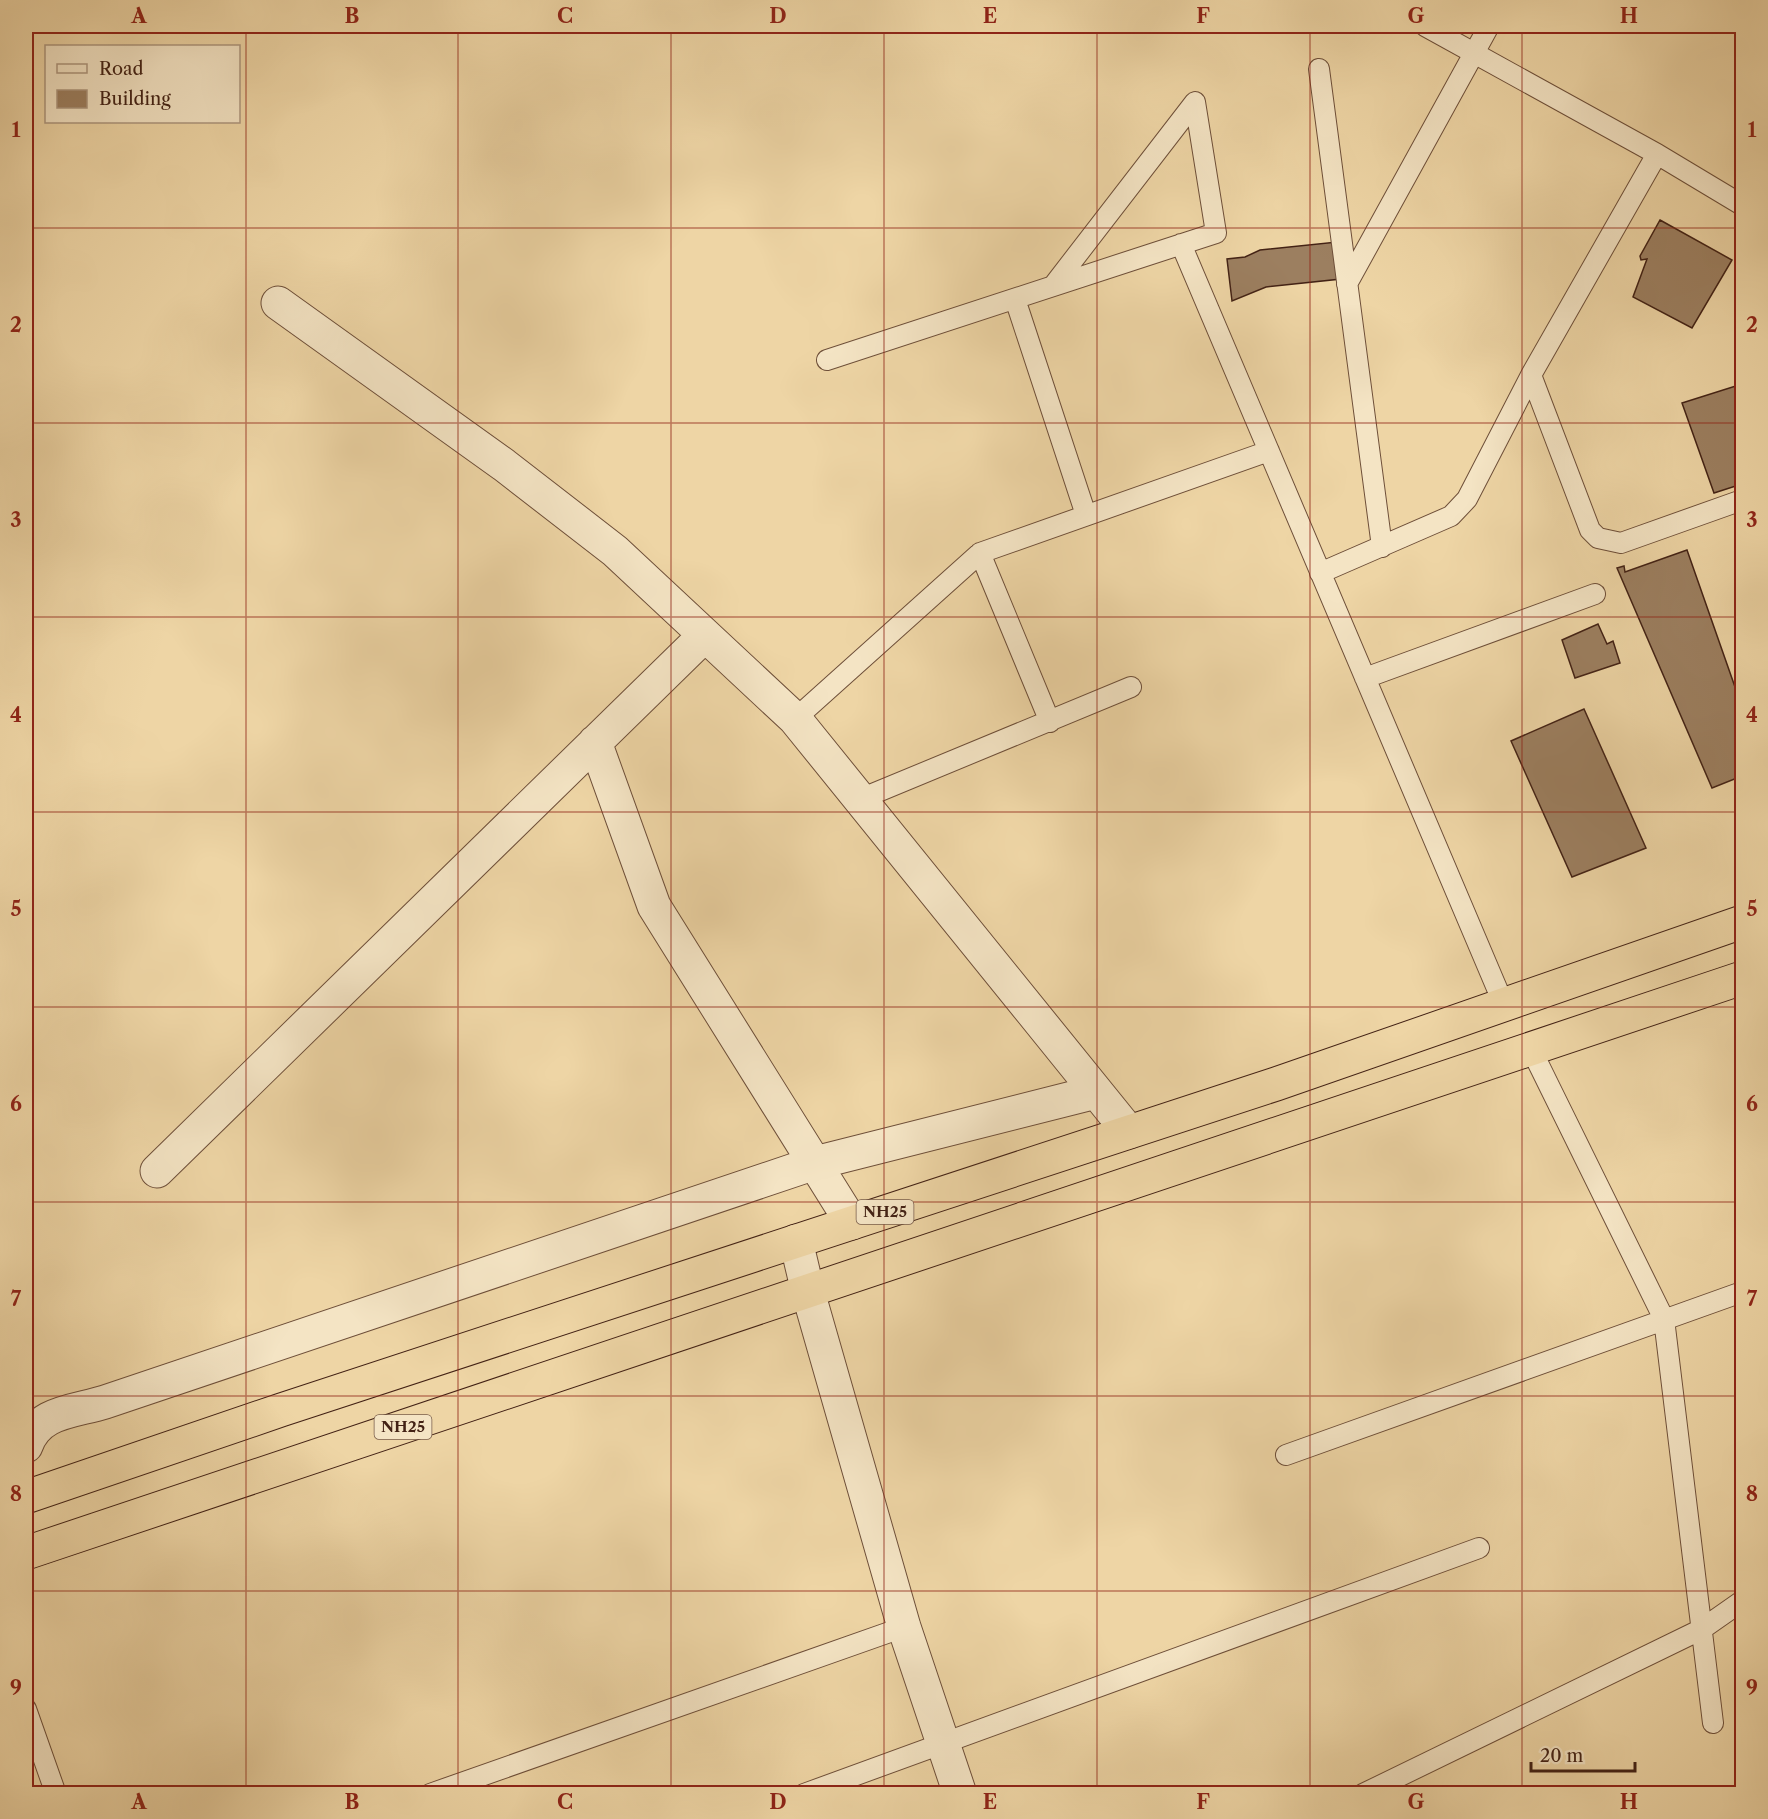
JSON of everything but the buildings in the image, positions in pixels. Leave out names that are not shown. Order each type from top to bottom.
[{"type":"highway","name":"NH25","points":[[26,1497],[292,1406],[1129,1132],[1743,922]]},
{"type":"highway","name":"NH25","points":[[26,1553],[1743,978]]},
{"type":"street","points":[[278,303],[522,479],[615,551],[795,719],[858,800],[1129,1132]]},
{"type":"street","points":[[157,1171],[705,635]]},
{"type":"street","points":[[595,742],[654,906],[852,1223]]},
{"type":"street","points":[[26,1446],[31,1431],[42,1420],[105,1402],[815,1163],[1096,1092]]},
{"type":"street","points":[[796,1241],[808,1292],[904,1627],[960,1794]]},
{"type":"lane","points":[[1425,26],[1657,154],[1743,205]]},
{"type":"lane","points":[[1347,284],[1489,26]]},
{"type":"lane","points":[[1319,69],[1382,546]]},
{"type":"lane","points":[[827,360],[1216,233],[1195,102],[1053,286]]},
{"type":"lane","points":[[1320,573],[1451,516],[1467,499],[1531,375],[1657,154]]},
{"type":"lane","points":[[1181,244],[1504,1005]]},
{"type":"lane","points":[[1015,299],[1086,515]]},
{"type":"lane","points":[[1531,375],[1590,530],[1598,538],[1621,543],[1743,500]]},
{"type":"lane","points":[[795,719],[980,553],[1269,452]]},
{"type":"lane","points":[[980,553],[1050,722]]},
{"type":"lane","points":[[1365,678],[1595,594]]},
{"type":"lane","points":[[858,800],[1131,687]]},
{"type":"lane","points":[[1532,1049],[1664,1319],[1713,1723]]},
{"type":"lane","points":[[1286,1455],[1743,1292]]},
{"type":"lane","points":[[804,1794],[1479,1548]]},
{"type":"lane","points":[[1363,1794],[1701,1629],[1743,1602]]},
{"type":"lane","points":[[430,1794],[904,1627]]},
{"type":"lane","points":[[26,1709],[56,1794]]}]
